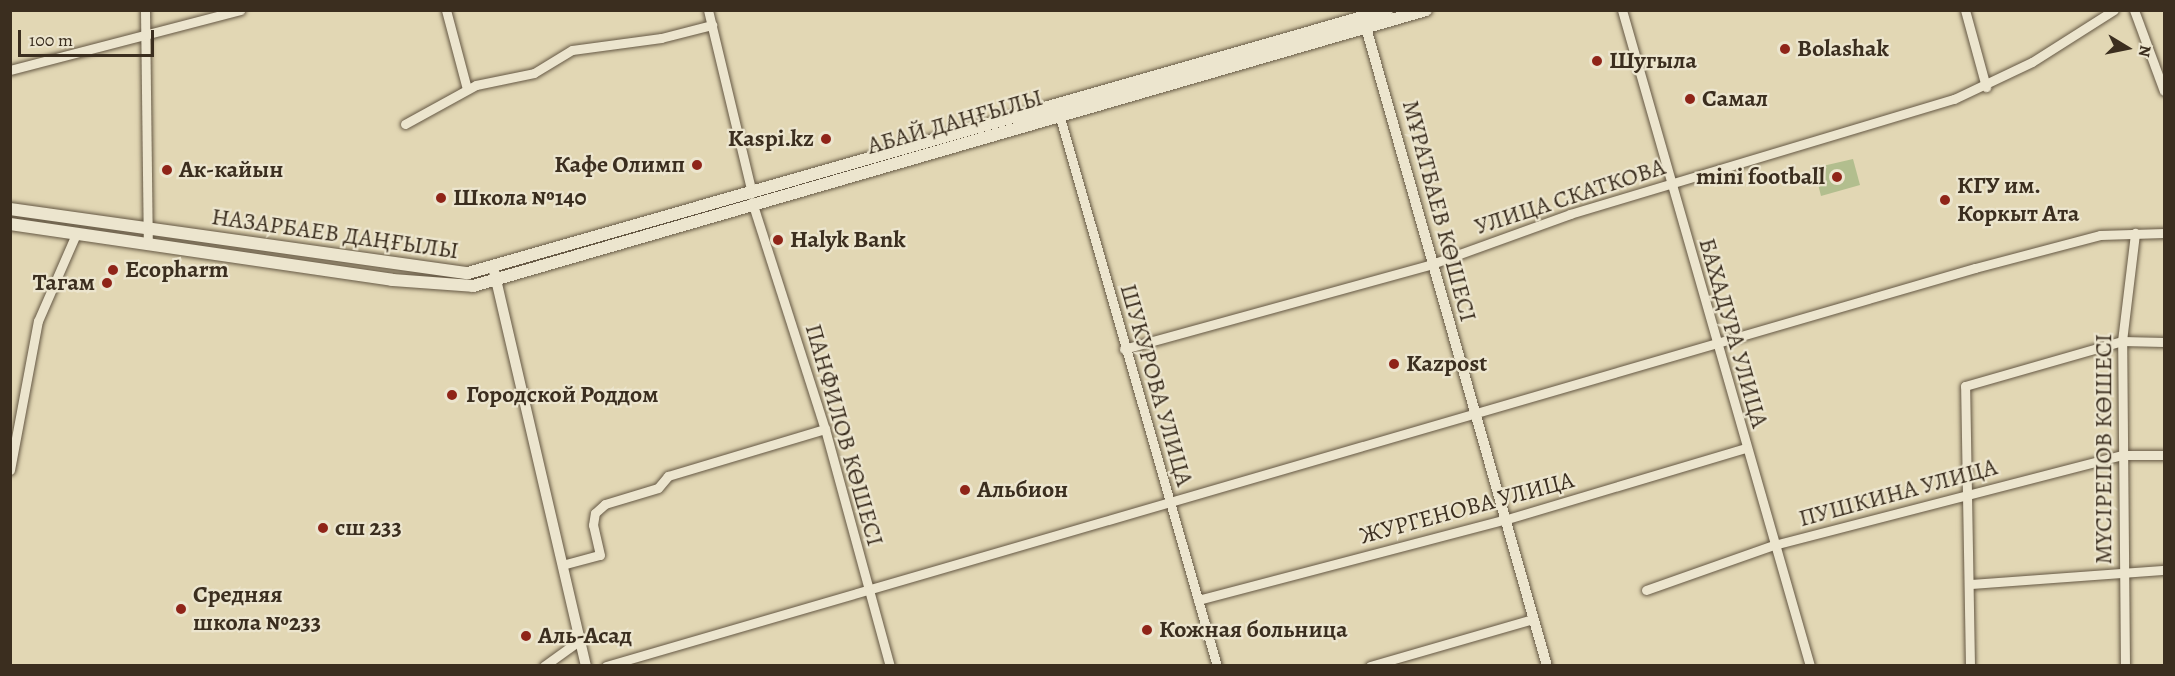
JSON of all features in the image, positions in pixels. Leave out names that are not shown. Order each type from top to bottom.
[{"type":"main road","name":"АБАЙ ДАҢҒЫЛЫ","points":[[752,198],[1059,114],[1387,10]]},
{"type":"main road","name":"АБАЙ ДАҢҒЫЛЫ","points":[[752,198],[1363,18],[1426,10]]},
{"type":"main road","name":"НАЗАРБАЕВ ДАҢҒЫЛЫ","points":[[10,209],[443,273],[495,272],[752,198]]},
{"type":"main road","name":"НАЗАРБАЕВ ДАҢҒЫЛЫ","points":[[10,224],[434,285],[473,286],[495,272]]},
{"type":"street","points":[[145,10],[148,244]]},
{"type":"street","points":[[10,70],[89,48],[146,39],[240,10]]},
{"type":"street","points":[[446,10],[467,89]]},
{"type":"street","points":[[405,124],[467,89],[534,73],[572,50],[661,38],[712,25],[708,10]]},
{"type":"street","name":"БАХАДУРА УЛИЦА","points":[[1622,10],[1715,342],[1810,666]]},
{"type":"street","points":[[1965,10],[1986,87]]},
{"type":"street","points":[[2092,10],[2095,21]]},
{"type":"street","name":"УЛИЦА СКАТКОВА","points":[[1124,349],[1432,264],[1670,184],[1986,87],[2114,10]]},
{"type":"street","points":[[2134,10],[2164,91]]},
{"type":"street","name":"МҰРАТБАЕВ КӨШЕСІ","points":[[1363,18],[1472,413],[1547,666]]},
{"type":"street","name":"ПАНФИЛОВ КӨШЕСІ","points":[[712,25],[749,177],[752,198],[825,429],[890,666]]},
{"type":"street","name":"ШУКУРОВА УЛИЦА","points":[[1059,114],[1124,349],[1217,666]]},
{"type":"street","name":"МҮСІРЕПОВ КӨШЕСІ","points":[[2125,666],[2121,341],[2135,233]]},
{"type":"street","points":[[606,666],[1715,342],[2100,235],[2164,233]]},
{"type":"street","points":[[10,470],[38,321],[76,234]]},
{"type":"street","points":[[495,272],[586,666]]},
{"type":"street","points":[[1971,666],[1972,584],[1965,386],[2121,341],[2164,342]]},
{"type":"street","points":[[562,565],[600,555],[594,513],[605,504],[658,488],[668,476],[825,429]]},
{"type":"street","name":"ЖУРГЕНОВА УЛИЦА","points":[[1198,600],[1504,520],[1746,448]]},
{"type":"street","name":"ПУШКИНА УЛИЦА","points":[[1646,590],[1774,545],[2123,455],[2164,455]]},
{"type":"street","points":[[1972,584],[2123,569],[2164,570]]},
{"type":"street","points":[[1370,666],[1533,619]]},
{"type":"street","points":[[544,666],[580,640]]},
{"type":"green space","name":"mini football","points":[[1853,159],[1860,185],[1821,196],[1814,168]]},
{"type":"place","name":"Bolashak","points":[[1785,49]]},
{"type":"place","name":"Шугыла","points":[[1597,61]]},
{"type":"place","name":"Самал","points":[[1690,99]]},
{"type":"place","name":"Kaspi.kz","points":[[826,139]]},
{"type":"place","name":"Кафе Олимп","points":[[697,165]]},
{"type":"place","name":"Ак-кайын","points":[[167,170]]},
{"type":"place","name":"mini football","points":[[1837,177]]},
{"type":"place","name":"Школа №140","points":[[441,198]]},
{"type":"place","name":"КГУ им. Коркыт Ата","points":[[1945,200]]},
{"type":"place","name":"Halyk Bank","points":[[778,240]]},
{"type":"place","name":"Ecopharm","points":[[113,270]]},
{"type":"place","name":"Тагам","points":[[107,283]]},
{"type":"place","name":"Kazpost","points":[[1394,364]]},
{"type":"place","name":"Городской Роддом","points":[[452,395]]},
{"type":"place","name":"Альбион","points":[[965,490]]},
{"type":"place","name":"сш 233","points":[[323,528]]},
{"type":"place","name":"Средняя школа №233","points":[[181,609]]},
{"type":"place","name":"Кожная больница","points":[[1147,630]]},
{"type":"place","name":"Аль-Асад","points":[[526,636]]}]
